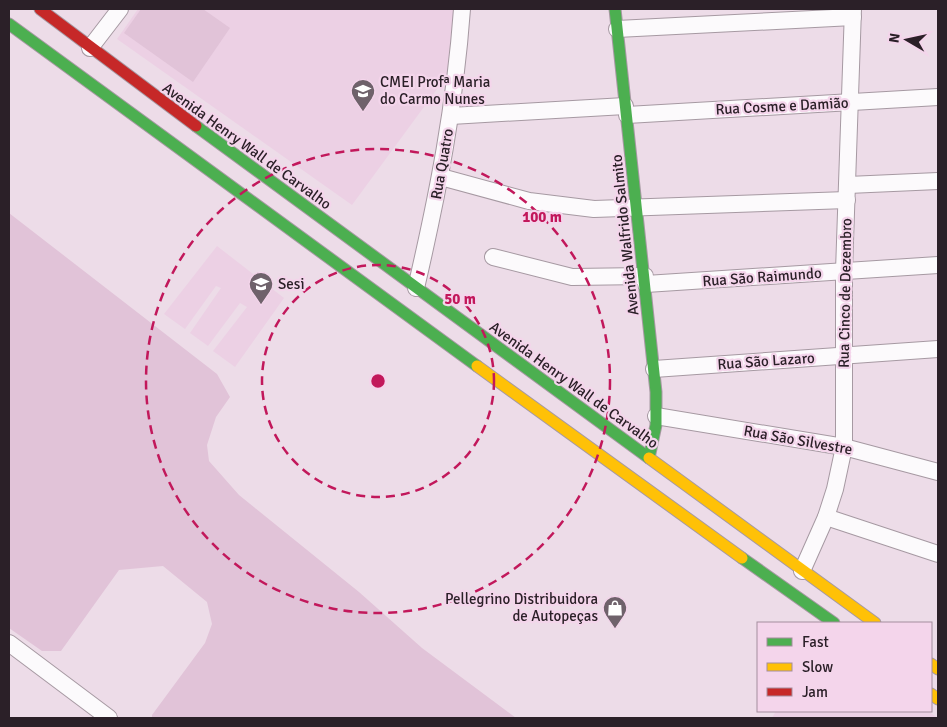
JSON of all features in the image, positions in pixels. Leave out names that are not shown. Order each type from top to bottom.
[{"type":"main road","name":"Avenida Henry Wall de Carvalho","points":[[40,9],[627,476],[764,558],[802,571],[874,622]]},
{"type":"main road","name":"Avenida Walfrido Salmito","points":[[615,9],[654,369],[657,438],[650,458]]},
{"type":"main road","name":"Avenida Henry Wall de Carvalho","points":[[9,24],[357,261],[416,288],[650,458],[764,558],[833,622]]},
{"type":"main road","points":[[627,476],[650,458]]},
{"type":"street","points":[[90,48],[120,9]]},
{"type":"street","name":"Rua Quatro","points":[[416,288],[441,177],[458,72],[462,9]]},
{"type":"street","points":[[617,29],[853,13]]},
{"type":"street","name":"Rua Cinco de Dezembro","points":[[802,571],[826,517],[835,489],[844,447],[844,271],[853,13]]},
{"type":"street","name":"Rua Cosme e Damião","points":[[451,116],[626,111],[938,97]]},
{"type":"street","points":[[441,177],[555,206],[614,210],[847,193],[938,180]]},
{"type":"street","name":"Rua São Raimundo","points":[[493,257],[572,277],[645,280],[938,265]]},
{"type":"street","name":"Rua São Lazaro","points":[[654,369],[938,349]]},
{"type":"street","name":"Rua São Silvestre","points":[[656,416],[844,447],[938,472]]},
{"type":"street","points":[[826,517],[938,554]]},
{"type":"street","points":[[9,644],[109,718]]},
{"type":"shaded area","points":[[138,9],[457,9],[451,70],[352,205],[117,39]]},
{"type":"shaded area","points":[[141,9],[203,9],[230,28],[193,82],[124,33]]},
{"type":"shaded area","points":[[9,213],[217,374],[230,397],[216,417],[207,445],[209,461],[239,495],[359,592],[422,648],[516,718],[152,718],[152,715],[205,643],[212,624],[207,602],[163,566],[119,570],[61,651],[42,651],[9,628]]},
{"type":"shaded area","name":"Sesi","points":[[217,246],[284,298],[235,367],[213,351],[247,307],[240,303],[208,346],[190,333],[221,288],[216,286],[185,329],[164,314]]},
{"type":"shaded area","points":[[775,712],[929,712],[938,718],[772,718]]},
{"type":"traffic: fast","points":[[615,9],[656,392],[656,425],[649,458]]},
{"type":"traffic: fast","points":[[9,24],[477,366]]},
{"type":"traffic: fast","points":[[196,126],[649,458]]},
{"type":"traffic: fast","points":[[742,558],[833,622]]},
{"type":"traffic: slow","points":[[477,366],[742,558]]},
{"type":"traffic: slow","points":[[649,458],[874,622]]},
{"type":"traffic: slow","points":[[932,665],[938,669]]},
{"type":"traffic: slow","points":[[932,695],[938,699]]},
{"type":"traffic: jam","points":[[40,9],[196,126]]},
{"type":"place","name":"CMEI Profª Maria do Carmo Nunes","points":[[363,112]]},
{"type":"place","name":"Sesi","points":[[261,305]]},
{"type":"place","name":"Pellegrino Distribuidora de Autopeças","points":[[615,629]]}]
